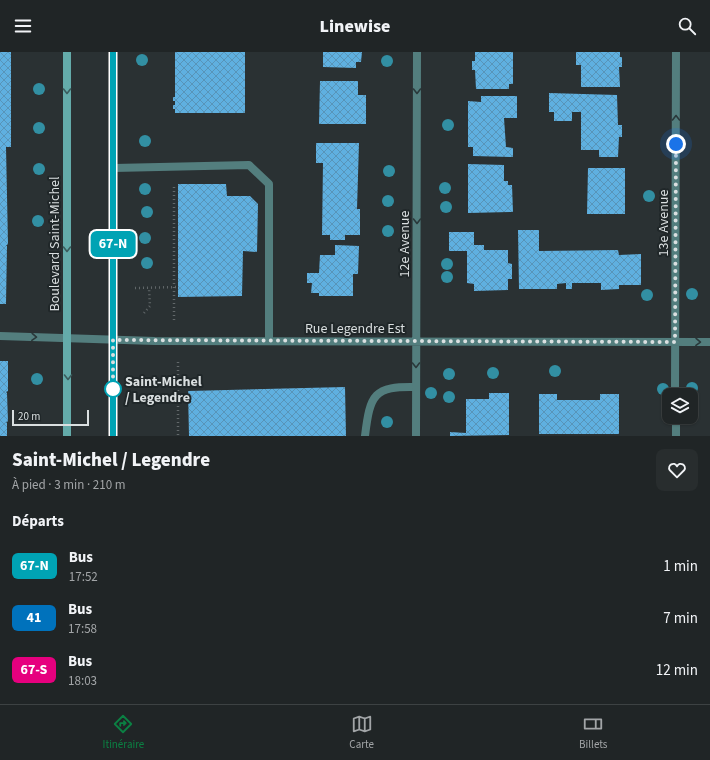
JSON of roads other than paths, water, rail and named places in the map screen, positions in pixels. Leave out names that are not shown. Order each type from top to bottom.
[{"type":"main road","name":"Boulevard Saint-Michel","points":[[67,52],[67,436]]},
{"type":"main road","points":[[113,52],[113,436]]},
{"type":"street","name":"12e Avenue","points":[[416,436],[417,52]]},
{"type":"street","name":"13e Avenue","points":[[675,388],[676,52]]},
{"type":"street","points":[[114,168],[250,165],[269,184],[269,341]]},
{"type":"street","name":"Rue Legendre Est","points":[[0,336],[113,340],[710,342]]},
{"type":"street","points":[[365,436],[369,410],[378,394],[383,390],[394,386],[416,387]]},
{"type":"street","points":[[676,424],[676,436]]},
{"type":"place","name":"Saint-Michel / Legendre","points":[[113,389]]}]
